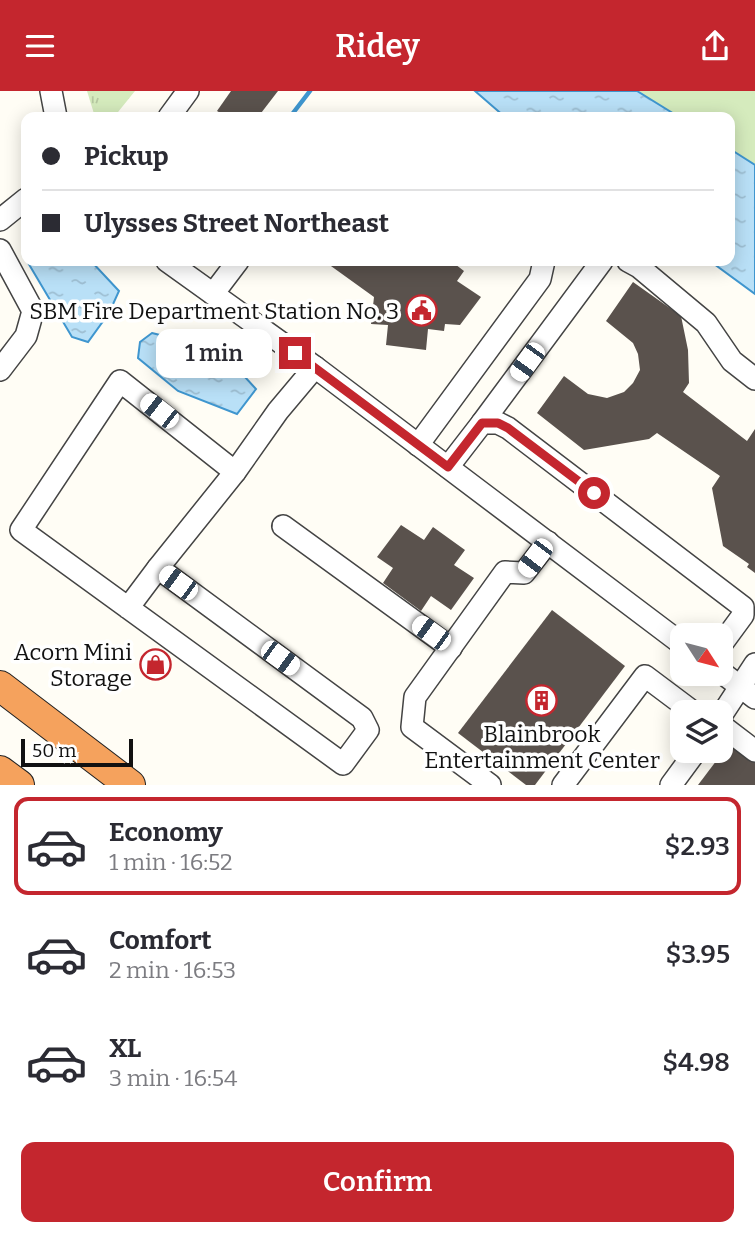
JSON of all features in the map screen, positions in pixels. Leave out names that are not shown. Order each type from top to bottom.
[{"type":"highway","points":[[0,686],[130,785]]},
{"type":"highway","points":[[0,771],[19,785]]},
{"type":"street","points":[[51,91],[55,112]]},
{"type":"street","points":[[173,112],[188,91]]},
{"type":"street","points":[[0,220],[21,203]]},
{"type":"street","points":[[0,250],[33,311],[26,336],[0,370]]},
{"type":"street","points":[[174,266],[315,367],[670,635]]},
{"type":"street","points":[[213,294],[234,266]]},
{"type":"street","points":[[418,445],[540,279],[543,266]]},
{"type":"street","points":[[448,467],[598,266]]},
{"type":"street","points":[[637,266],[706,323],[732,361],[755,379]]},
{"type":"street","points":[[128,608],[235,472],[278,411],[315,367]]},
{"type":"street","points":[[158,568],[362,718],[368,730],[343,764],[21,530],[120,381],[235,472]]},
{"type":"street","points":[[482,423],[498,423],[508,428],[743,607],[743,615],[733,629]]},
{"type":"street","points":[[283,526],[451,647]]},
{"type":"street","points":[[490,785],[412,727],[415,697],[505,572],[524,573],[548,542]]},
{"type":"street","points":[[733,705],[751,688],[755,664]]},
{"type":"street","points":[[563,785],[645,676],[677,700]]},
{"type":"street","points":[[733,679],[751,688]]},
{"type":"street","points":[[733,734],[755,751]]},
{"type":"street","points":[[671,785],[687,763]]},
{"type":"green space","points":[[87,91],[135,91],[118,112],[93,112]]},
{"type":"green space","points":[[637,91],[755,91],[755,165],[735,152],[735,112],[671,112]]},
{"type":"water","points":[[475,91],[637,91],[671,112],[499,112]]},
{"type":"water","points":[[735,152],[755,165],[755,294],[717,266],[735,266]]},
{"type":"water","points":[[30,266],[96,266],[119,291],[109,313],[88,342],[72,337]]},
{"type":"water","points":[[152,333],[192,343],[234,365],[256,389],[237,414],[178,391],[138,358],[140,342]]},
{"type":"building","points":[[231,91],[278,91],[262,112],[217,111]]},
{"type":"building","name":"SBM Fire Department Station No. 3","points":[[331,266],[458,266],[464,271],[457,281],[481,297],[460,325],[445,324],[444,331],[428,329],[426,350],[386,345],[388,325],[371,324],[374,297]]},
{"type":"building","points":[[633,282],[681,316],[688,350],[689,383],[683,392],[747,441],[755,429],[755,573],[747,567],[749,564],[723,546],[712,488],[720,476],[657,433],[649,439],[584,450],[537,413],[564,376],[588,394],[607,398],[624,392],[633,383],[640,370],[638,354],[633,343],[606,321]]},
{"type":"building","points":[[401,525],[424,540],[433,527],[465,550],[454,565],[474,578],[451,610],[431,596],[421,611],[383,583],[393,568],[377,557]]},
{"type":"building","name":"Blainbrook Entertainment Center","points":[[552,610],[625,666],[535,785],[526,785],[458,733]]},
{"type":"building","points":[[733,747],[755,763],[755,785],[698,785],[715,763],[733,763]]},
{"type":"waterway","points":[[294,112],[310,91]]},
{"type":"place","name":"SBM Fire Department Station No. 3","points":[[422,311]]},
{"type":"place","name":"Acorn Mini Storage","points":[[155,665]]},
{"type":"place","name":"Blainbrook Entertainment Center","points":[[542,700]]},
{"type":"route","points":[[295,353],[448,467],[482,423],[498,423],[522,437],[594,493]]}]
